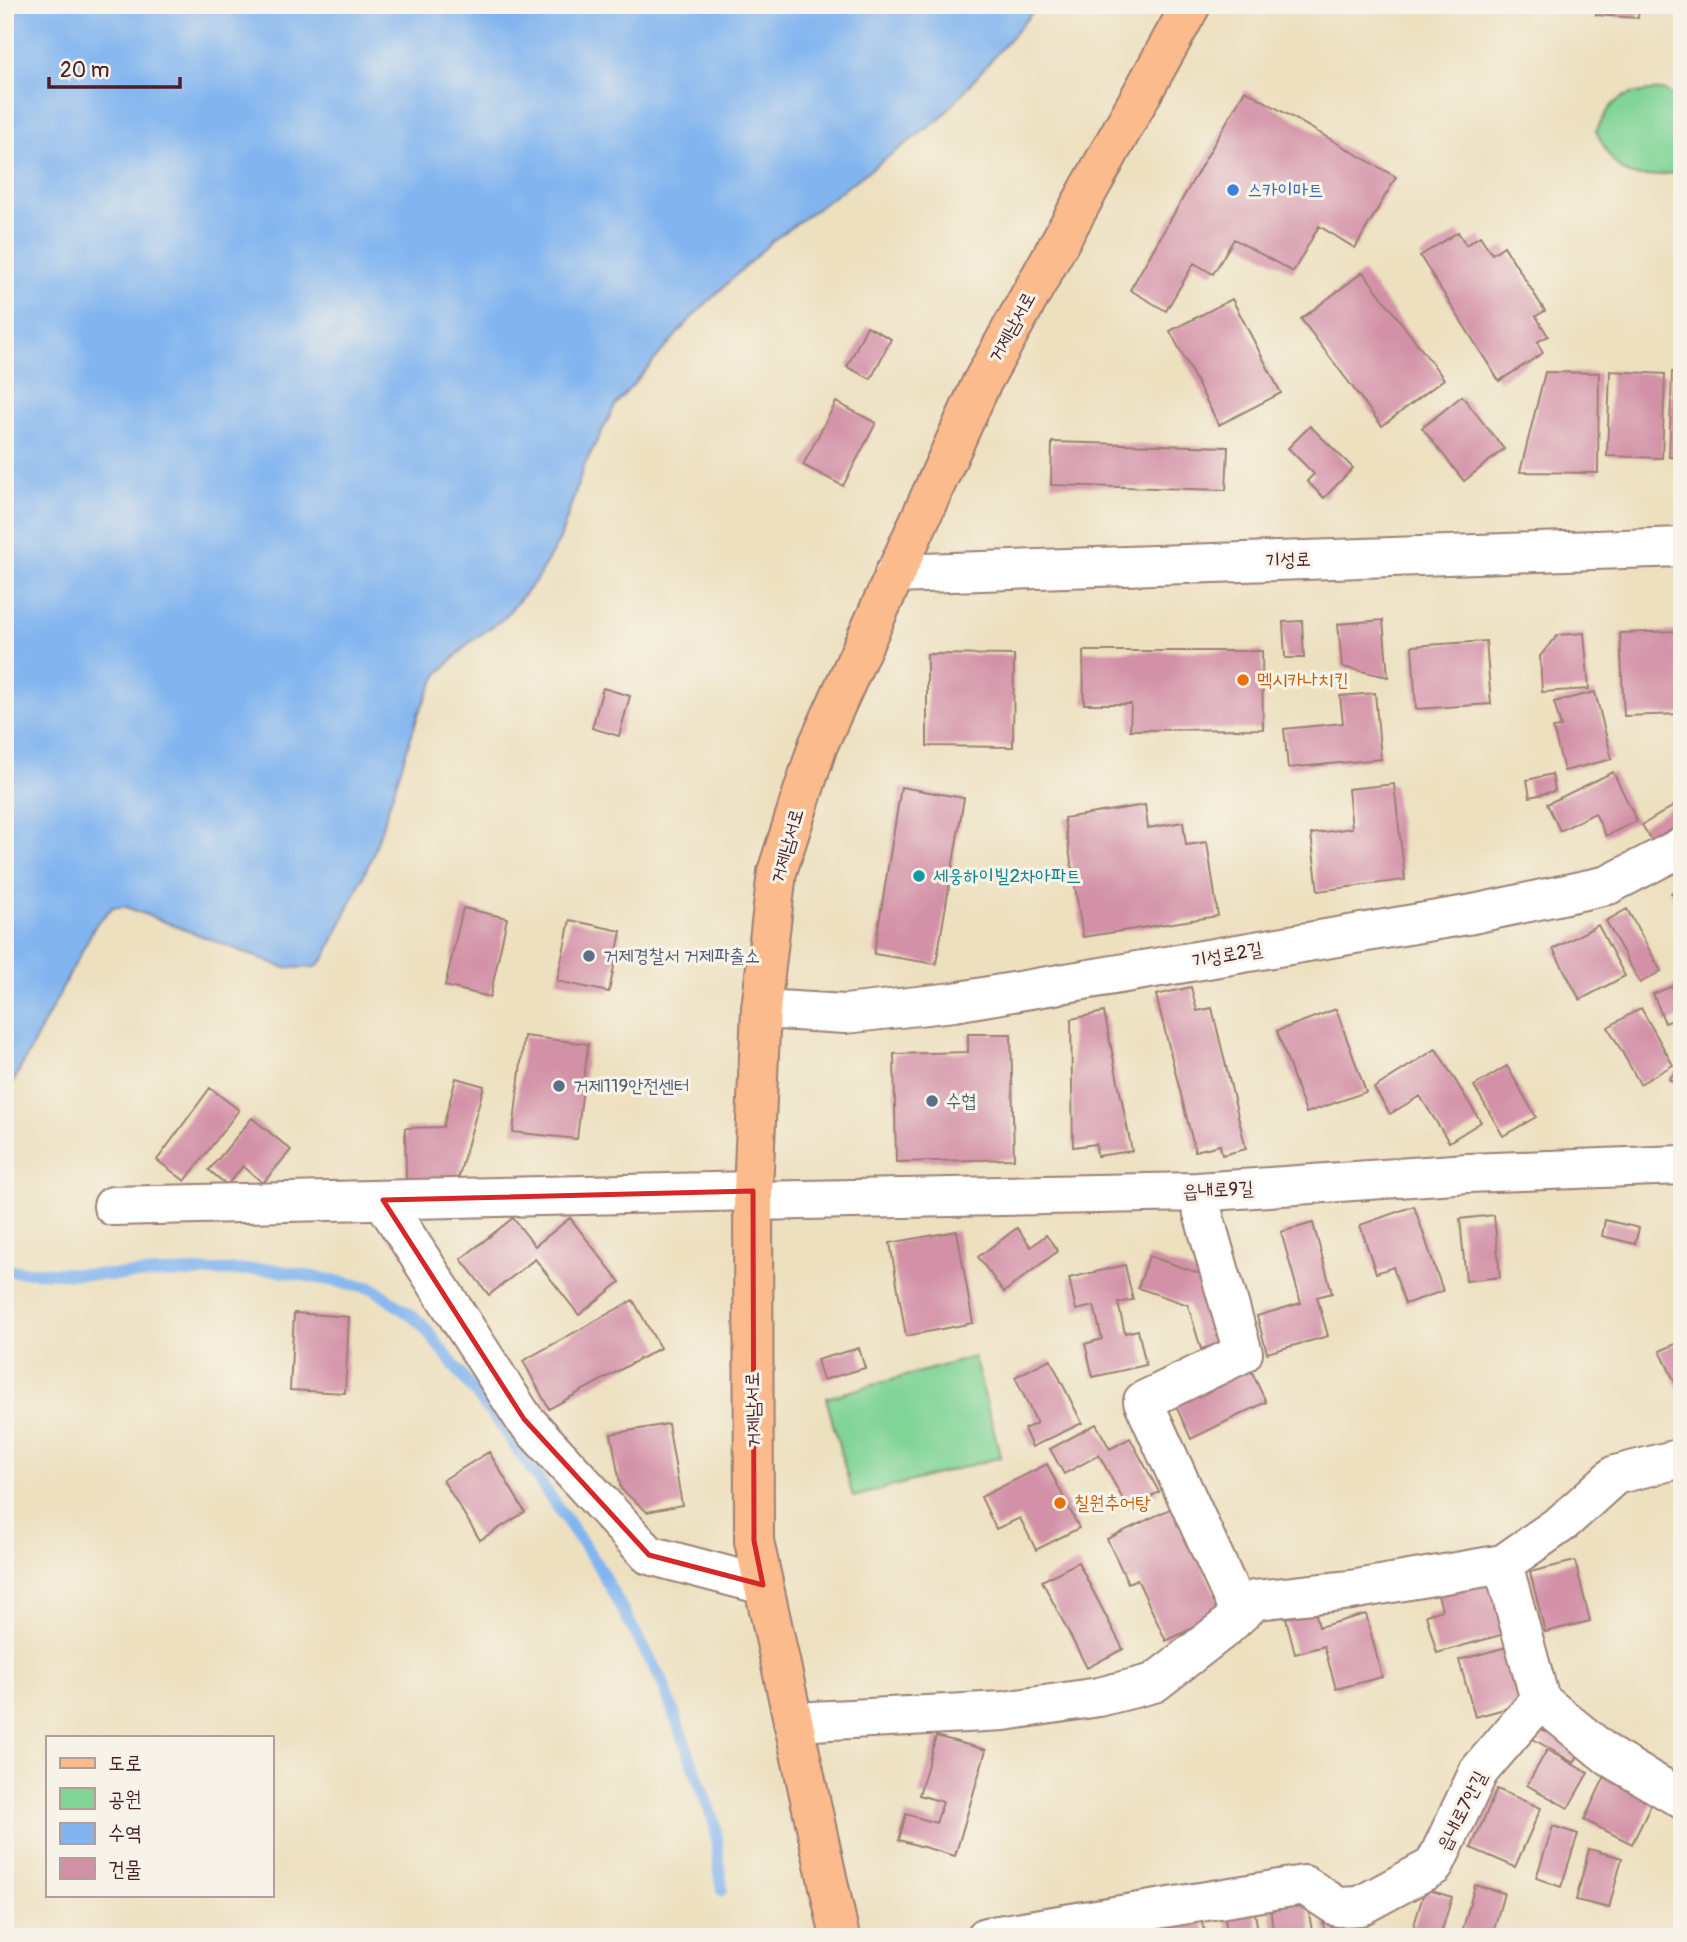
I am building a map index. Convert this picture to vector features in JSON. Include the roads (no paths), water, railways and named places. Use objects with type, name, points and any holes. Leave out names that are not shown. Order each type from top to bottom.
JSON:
[{"type":"main road","name":"거제남서로","points":[[839,1937],[754,1541],[753,1196],[761,1009],[777,872],[818,745],[981,384],[1191,5]]},
{"type":"street","name":"기성로","points":[[894,574],[1682,547]]},
{"type":"street","name":"기성로2길","points":[[761,1009],[845,1014],[954,1002],[1473,914],[1608,885],[1682,847]]},
{"type":"street","name":"읍내로9길","points":[[113,1206],[383,1200],[1197,1192],[1468,1173],[1682,1165]]},
{"type":"street","points":[[1197,1192],[1243,1353],[1143,1401],[1240,1614]]},
{"type":"street","points":[[383,1200],[524,1419],[649,1555],[763,1585]]},
{"type":"street","points":[[793,1722],[1004,1711],[1099,1697],[1154,1683],[1255,1600],[1364,1588],[1503,1564],[1562,1523],[1615,1475],[1682,1458]]},
{"type":"street","points":[[1503,1564],[1540,1700],[1610,1757],[1682,1799]]},
{"type":"street","name":"읍내로7안길","points":[[986,1937],[1304,1885],[1338,1907],[1360,1906],[1434,1866],[1479,1771],[1540,1700]]},
{"type":"water","points":[[5,5],[1039,5],[940,119],[771,242],[693,316],[616,404],[584,466],[560,539],[537,579],[504,618],[469,643],[438,674],[419,712],[373,855],[325,958],[316,967],[285,968],[126,907],[113,907],[96,924],[5,1098]]},
{"type":"waterway","points":[[5,1271],[110,1275],[270,1269],[373,1288],[420,1322],[502,1427],[597,1564],[662,1681],[715,1825],[722,1890]]},
{"type":"place","name":"스카이마트","points":[[1233,190]]},
{"type":"place","name":"멕시카나치킨","points":[[1243,680]]},
{"type":"place","name":"세웅하이빌2차아파트","points":[[919,876]]},
{"type":"place","name":"거제경찰서 거제파출소","points":[[589,956]]},
{"type":"place","name":"거제119안전센터","points":[[559,1086]]},
{"type":"place","name":"수협","points":[[932,1101]]},
{"type":"place","name":"칠원추어탕","points":[[1060,1503]]}]
